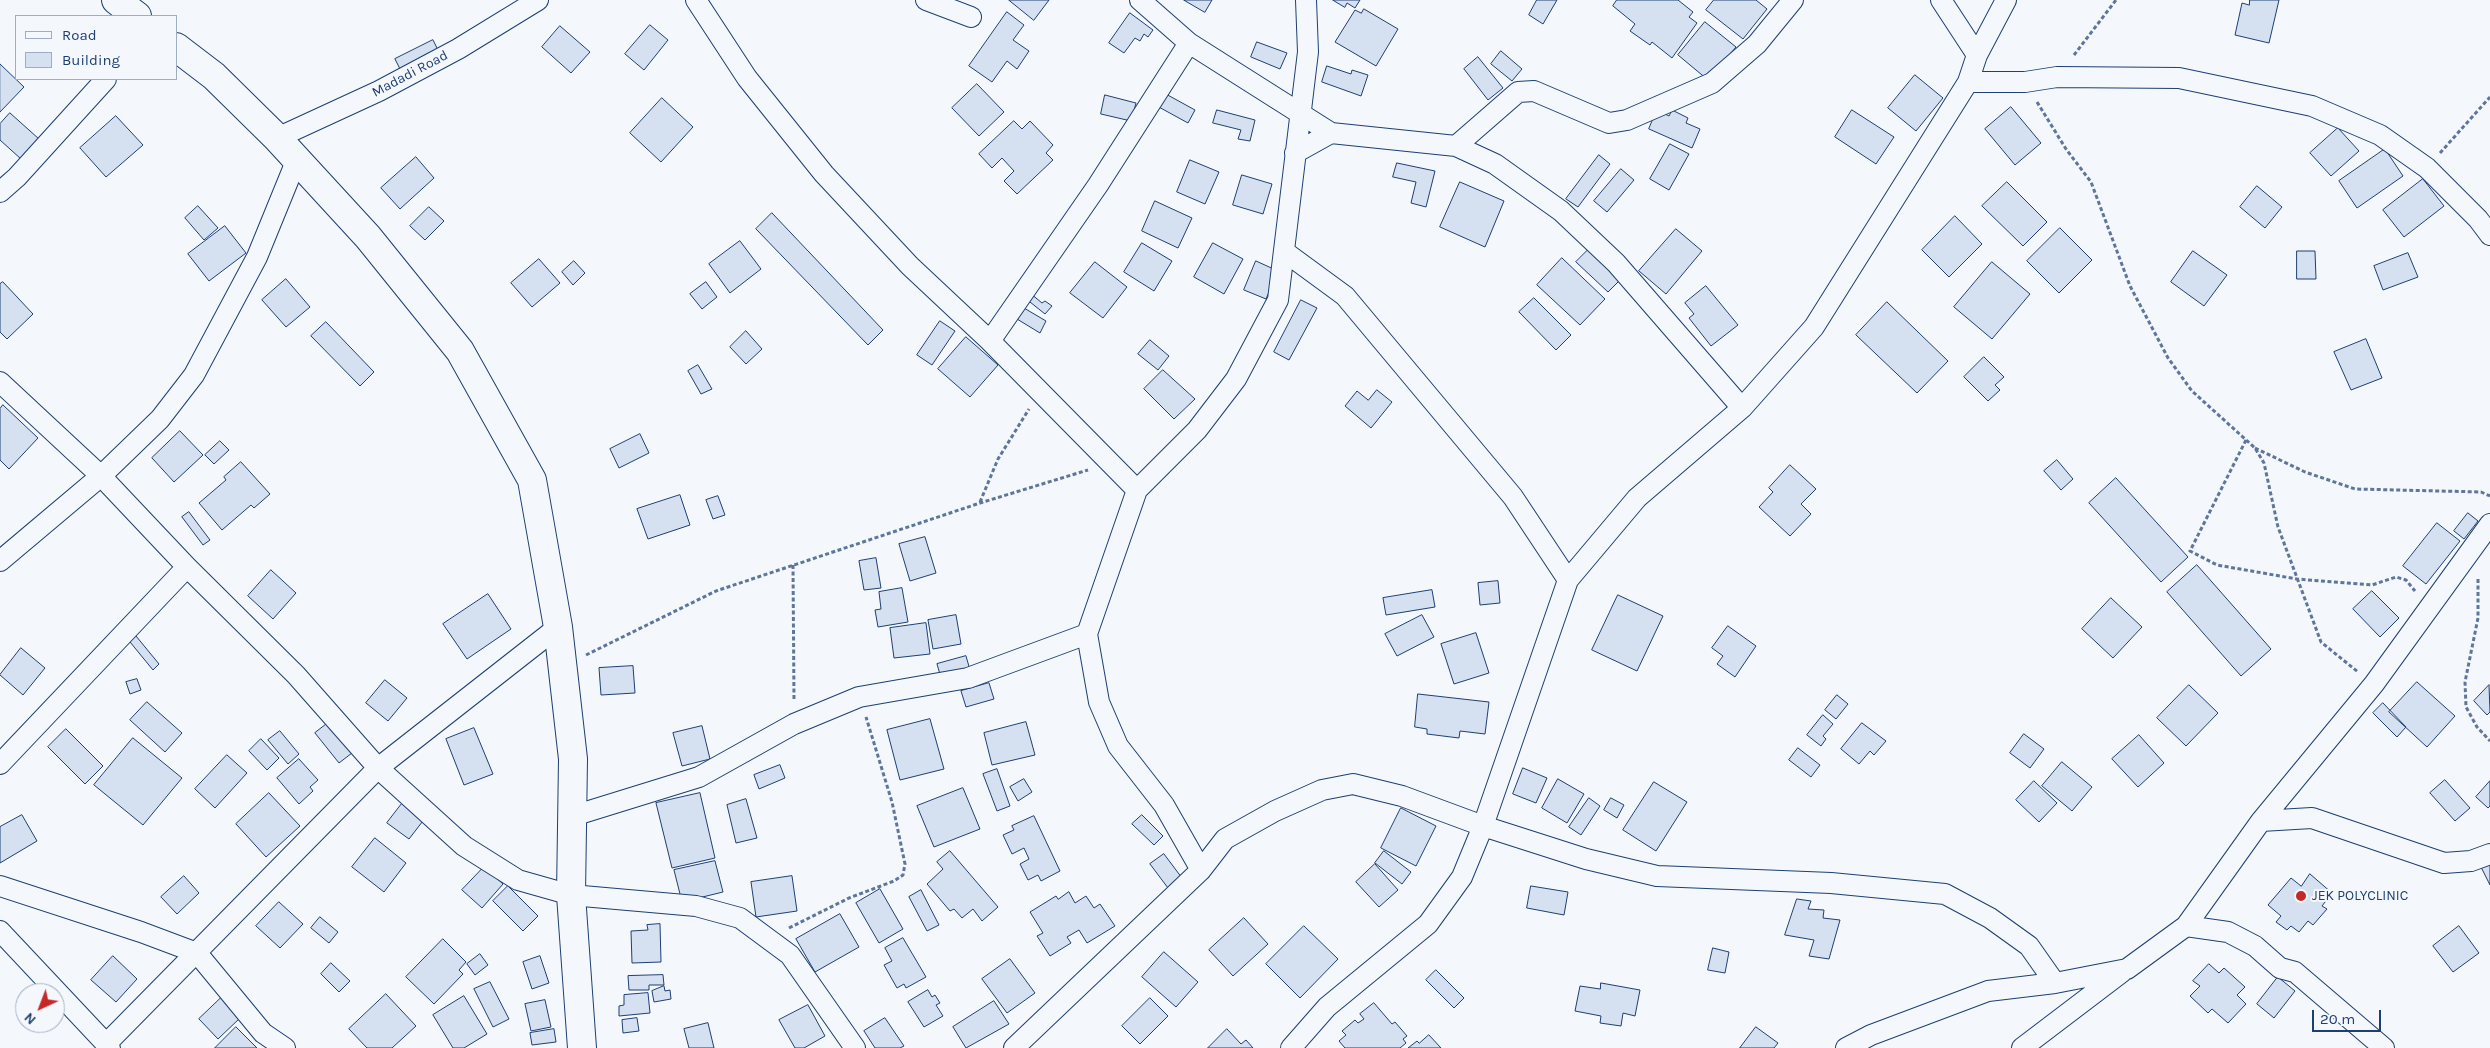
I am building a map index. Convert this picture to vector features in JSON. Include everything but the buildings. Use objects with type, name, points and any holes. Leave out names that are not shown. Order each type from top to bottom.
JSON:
[{"type":"main road","points":[[116,0],[136,15]]},
{"type":"main road","points":[[178,48],[214,76],[277,138],[368,237],[460,351],[532,480],[558,627],[573,759],[571,895],[582,1048]]},
{"type":"street","name":"Madadi Road","points":[[277,138],[379,91],[458,49],[538,0]]},
{"type":"street","points":[[696,0],[747,78],[824,174],[910,266],[990,341],[1137,490]]},
{"type":"street","points":[[926,0],[971,17]]},
{"type":"street","points":[[1140,0],[1190,43],[1300,115],[1331,133],[1456,146],[1495,164],[1568,217],[1616,263],[1742,408]]},
{"type":"street","points":[[1202,870],[1164,805],[1118,746],[1099,702],[1087,634],[1137,490],[1197,430],[1236,379],[1278,300],[1308,52],[1306,0]]},
{"type":"street","points":[[1456,146],[1518,92],[1534,91],[1609,123],[1627,120],[1678,98],[1712,83],[1720,77],[1757,44],[1793,0]]},
{"type":"street","points":[[1941,0],[1977,55]]},
{"type":"street","points":[[1291,1048],[1327,1007],[1428,924],[1462,877],[1483,826],[1568,580],[1637,498],[1742,408],[1814,327],[1968,82],[1977,55],[2006,0]]},
{"type":"street","points":[[990,341],[1098,185],[1190,43]]},
{"type":"street","points":[[1968,82],[2025,82],[2057,77],[2179,78],[2312,106],[2380,135],[2427,168],[2478,219],[2490,234]]},
{"type":"street","points":[[0,192],[105,80]]},
{"type":"street","points":[[1295,153],[1331,133]]},
{"type":"street","points":[[0,562],[101,476],[160,419],[194,375],[257,257],[297,159]]},
{"type":"street","points":[[1284,252],[1345,296],[1513,498],[1568,580]]},
{"type":"street","points":[[0,382],[101,476],[186,567],[296,675],[378,768],[464,846],[518,880],[571,895],[696,906],[740,918],[790,954],[855,1048]]},
{"type":"street","points":[[2022,1048],[2186,926],[2261,821],[2374,684],[2490,524]]},
{"type":"street","points":[[0,764],[186,567]]},
{"type":"street","points":[[0,932],[108,1046],[378,768],[558,627]]},
{"type":"street","points":[[572,816],[699,777],[794,724],[859,697],[968,678],[1087,634]]},
{"type":"street","points":[[1014,1048],[1202,870],[1225,839],[1275,810],[1322,790],[1353,784],[1402,796],[1483,826],[1586,859],[1657,876],[1831,883],[1945,894],[1990,918],[2029,946],[2055,983]]},
{"type":"street","points":[[2261,821],[2312,818],[2444,863],[2471,861],[2490,854]]},
{"type":"street","points":[[0,886],[142,932],[197,953],[263,1033],[284,1048]]},
{"type":"street","points":[[2186,926],[2228,932],[2255,946],[2280,968],[2295,972],[2384,1048]]},
{"type":"street","points":[[1846,1048],[1871,1035],[1988,991],[2055,983],[2127,969]]},
{"type":"path","points":[[2057,77],[2116,0]]},
{"type":"path","points":[[2025,82],[2066,149],[2091,182],[2130,286],[2168,358],[2192,391],[2246,440],[2255,448],[2305,472],[2355,489],[2481,492],[2490,496]]},
{"type":"path","points":[[2427,168],[2490,97]]},
{"type":"path","points":[[980,503],[998,459],[1040,392]]},
{"type":"path","points":[[2246,440],[2190,552],[2217,565],[2297,579],[2372,585],[2396,577],[2406,580],[2430,608]]},
{"type":"path","points":[[2255,448],[2264,463],[2278,527],[2321,642],[2374,684]]},
{"type":"path","points":[[563,666],[716,591],[980,503],[1110,463]]},
{"type":"path","points":[[2478,541],[2478,618],[2465,682],[2466,707],[2477,727],[2490,741]]},
{"type":"path","points":[[793,565],[794,724]]},
{"type":"path","points":[[769,939],[850,898],[894,881],[903,875],[905,864],[892,802],[859,697]]},
{"type":"place","name":"JEK POLYCLINIC","points":[[2301,896]]}]
